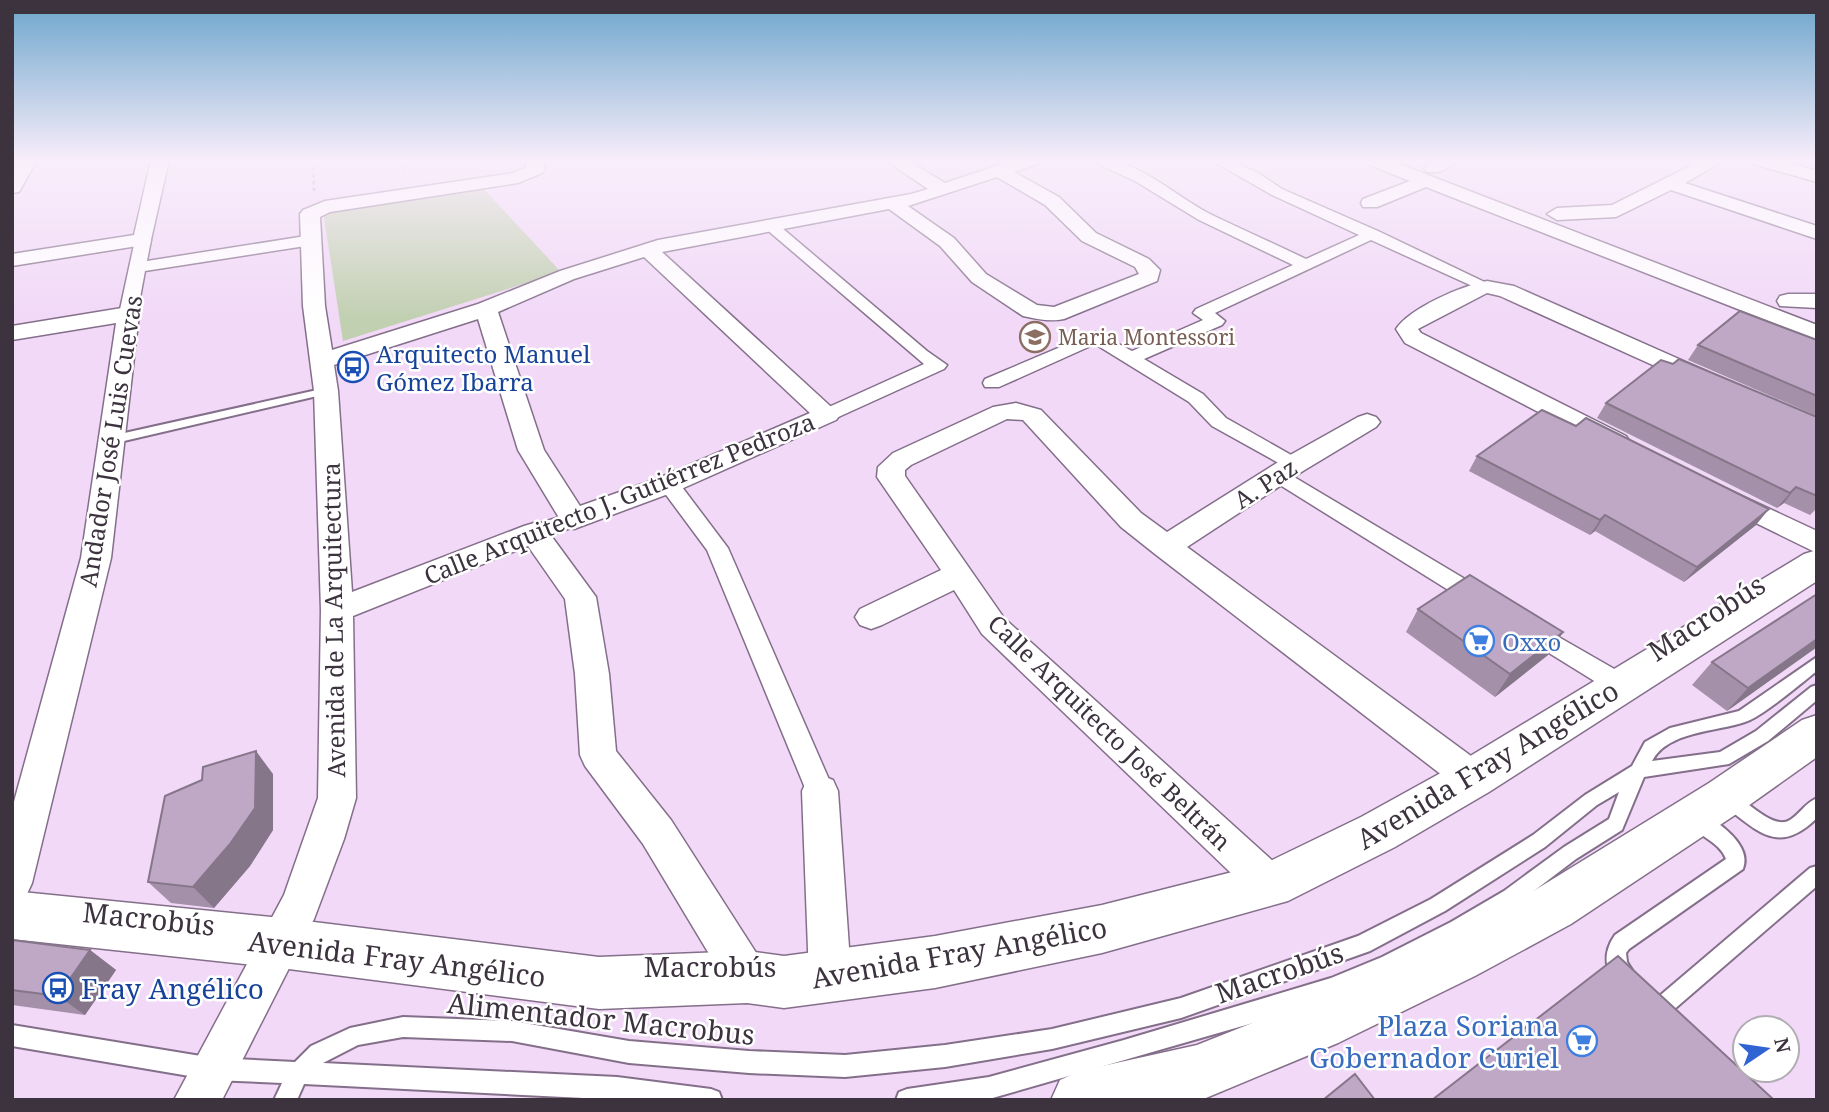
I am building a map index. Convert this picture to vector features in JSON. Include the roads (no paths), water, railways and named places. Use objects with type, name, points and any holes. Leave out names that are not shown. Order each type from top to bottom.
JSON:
[{"type":"street","name":"Andador José Luis Cuevas","points":[[12,883],[96,558],[128,314],[149,212]]},
{"type":"street","name":"Avenida de La Arquitectura","points":[[205,1084],[288,957],[337,798],[337,610],[323,376],[314,306],[310,214],[312,212]]},
{"type":"street","points":[[323,376],[567,275],[648,250],[843,212]]},
{"type":"street","points":[[905,212],[947,242],[979,278],[1031,311],[1056,314],[1150,276],[1150,270],[1142,263],[1089,237],[1063,212]]},
{"type":"street","points":[[1196,212],[1306,265]]},
{"type":"street","points":[[1322,212],[1487,287],[1506,291],[1717,385]]},
{"type":"street","points":[[1536,212],[1817,333]]},
{"type":"street","points":[[1551,212],[1628,237],[1817,312]]},
{"type":"street","points":[[1557,214],[1598,212]]},
{"type":"street","points":[[1616,212],[1616,221],[1628,237]]},
{"type":"street","points":[[1754,212],[1817,233]]},
{"type":"street","name":"Calle Arquitecto J. Gutiérrez Pedroza","points":[[337,610],[669,484],[938,365],[921,355],[770,225]]},
{"type":"street","points":[[1131,358],[1216,321],[1202,313],[1373,234]]},
{"type":"street","points":[[12,260],[143,240]]},
{"type":"street","points":[[138,267],[312,240]]},
{"type":"street","points":[[648,250],[827,415]]},
{"type":"street","points":[[1487,287],[1423,317],[1407,329],[1413,338],[1633,450]]},
{"type":"street","points":[[1788,301],[1817,301]]},
{"type":"street","points":[[486,309],[531,450],[574,519]]},
{"type":"street","points":[[12,333],[128,314]]},
{"type":"street","points":[[992,383],[1096,337],[1196,398],[1219,422],[1286,470],[1509,616],[1621,685]]},
{"type":"street","name":"Calle Arquitecto José Beltrán","points":[[1165,547],[1132,520],[1032,415],[1002,412],[902,459],[892,467],[891,477],[960,574],[993,626],[1271,885]]},
{"type":"street","name":"A. Paz","points":[[1165,547],[1367,422]]},
{"type":"street","points":[[669,484],[717,548],[762,660],[820,790],[830,976]]},
{"type":"street","points":[[1707,488],[1817,543]]},
{"type":"street","points":[[534,533],[580,597],[592,674],[598,755],[657,832],[737,990]]},
{"type":"street","points":[[1165,547],[1473,778]]},
{"type":"street","name":"Avenida Fray Angélico","points":[[12,915],[288,957],[598,983],[737,990],[935,962],[1102,929],[1271,885],[1378,832],[1473,778],[1817,563]]},
{"type":"street","points":[[871,617],[960,574]]},
{"type":"street","points":[[1080,1100],[1197,1073],[1319,1024],[1457,958],[1553,907],[1709,807],[1817,733]]},
{"type":"lane","points":[[111,440],[323,376]]},
{"type":"lane","name":"Macrobús","points":[[1570,740],[1817,580]]},
{"type":"lane","name":"Macrobús","points":[[907,1100],[989,1088],[1124,1051],[1331,988],[1390,964],[1458,929],[1511,897],[1570,853],[1615,824],[1631,784],[1651,747],[1670,735],[1744,716],[1817,663]]},
{"type":"lane","name":"Alimentador Macrobus","points":[[285,1100],[297,1074],[318,1053],[357,1034],[402,1027],[512,1031],[629,1052],[749,1062],[845,1066],[945,1056],[1052,1039],[1181,1008],[1363,944],[1438,905],[1539,841],[1591,800],[1640,770],[1723,759],[1762,736],[1817,691]]},
{"type":"lane","points":[[1709,807],[1780,830],[1790,829],[1817,806]]},
{"type":"lane","points":[[1677,1028],[1657,1011],[1618,967],[1616,951],[1622,942],[1736,863],[1736,852],[1709,807]]},
{"type":"lane","name":"Macrobús","points":[[377,974],[569,994],[737,990],[813,996],[1045,956],[1163,930],[1300,889],[1387,848]]},
{"type":"lane","points":[[1657,1011],[1816,876]]},
{"type":"lane","name":"Macrobús","points":[[12,933],[288,957]]},
{"type":"lane","points":[[12,1034],[205,1084],[297,1074],[617,1088],[710,1100]]},
{"type":"place","name":"Maria Montessori","points":[[1035,337]]},
{"type":"place","name":"Arquitecto Manuel Gómez Ibarra","points":[[353,367]]},
{"type":"place","name":"Oxxo","points":[[1479,641]]},
{"type":"place","name":"Fray Angélico","points":[[58,988]]},
{"type":"place","name":"Plaza Soriana Gobernador Curiel","points":[[1582,1041]]}]
